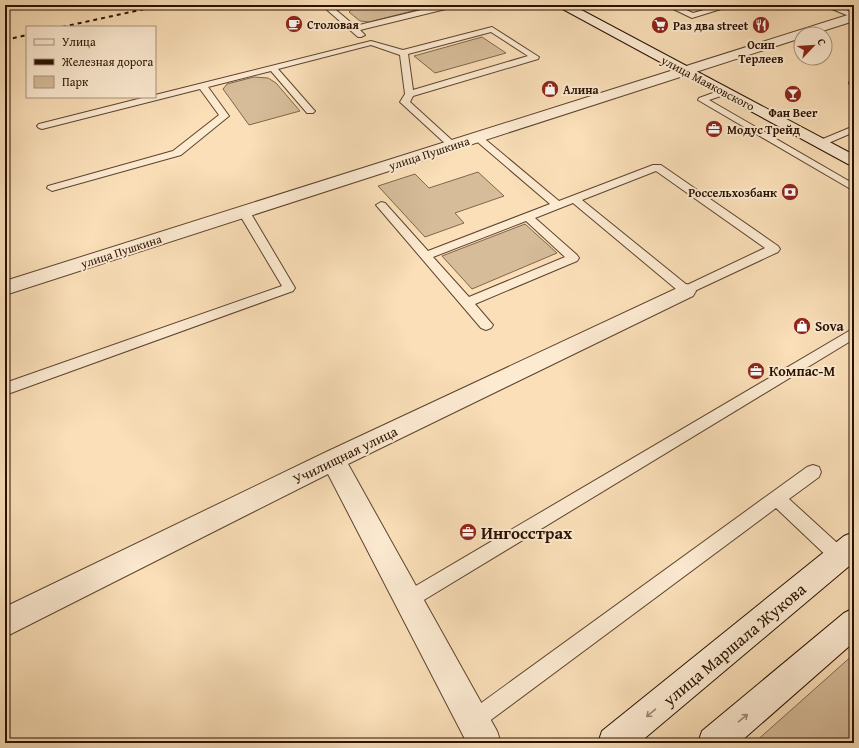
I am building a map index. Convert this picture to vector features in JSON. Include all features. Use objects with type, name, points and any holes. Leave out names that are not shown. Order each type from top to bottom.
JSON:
[{"type":"street","name":"улица Маяковского","points":[[563,5],[854,161]]},
{"type":"street","name":"улица Пушкина","points":[[5,288],[854,16]]},
{"type":"street","name":"Училищная улица","points":[[5,622],[332,460],[686,291]]},
{"type":"street","points":[[332,460],[479,732]]},
{"type":"street","name":"улица Маршала Жукова","points":[[614,743],[847,551]]},
{"type":"street","points":[[714,743],[854,623]]},
{"type":"lane","points":[[348,5],[330,9],[371,43],[404,53],[492,29],[535,57],[409,94]]},
{"type":"lane","points":[[354,29],[452,5]]},
{"type":"lane","points":[[669,5],[692,16],[730,5]]},
{"type":"lane","points":[[826,5],[854,16]]},
{"type":"lane","points":[[156,98],[274,69],[371,43]]},
{"type":"lane","points":[[404,53],[409,94],[405,102],[452,145]]},
{"type":"lane","points":[[274,69],[310,111]]},
{"type":"lane","points":[[52,188],[177,153],[224,116],[203,86]]},
{"type":"lane","points":[[724,92],[702,100],[854,188]]},
{"type":"lane","points":[[42,126],[155,98]]},
{"type":"lane","points":[[820,143],[854,129]]},
{"type":"lane","points":[[477,138],[557,205]]},
{"type":"lane","points":[[425,256],[656,167],[774,249],[686,291],[574,199]]},
{"type":"lane","points":[[381,205],[486,325]]},
{"type":"lane","points":[[5,390],[289,288],[244,212]]},
{"type":"lane","points":[[467,303],[573,258],[528,217]]},
{"type":"lane","points":[[408,600],[854,333]]},
{"type":"lane","points":[[479,732],[777,498],[813,472]]},
{"type":"lane","points":[[777,498],[847,551]]},
{"type":"green space","points":[[369,5],[432,6],[369,22],[360,21],[349,12],[352,9]]},
{"type":"green space","points":[[482,37],[506,53],[435,73],[414,56]]},
{"type":"green space","points":[[254,77],[268,78],[276,83],[300,111],[249,125],[223,89],[227,84]]},
{"type":"green space","points":[[478,172],[504,196],[455,213],[464,223],[425,237],[378,186],[415,174],[429,188]]},
{"type":"green space","points":[[525,224],[557,253],[472,289],[442,256]]},
{"type":"green space","points":[[854,654],[854,743],[754,743]]},
{"type":"railway","points":[[67,26],[163,5]]},
{"type":"railway","points":[[5,40],[26,35]]},
{"type":"place","name":"Столовая","points":[[294,24]]},
{"type":"place","name":"Раз два street","points":[[660,25]]},
{"type":"place","name":"Осип Терлеев","points":[[761,25]]},
{"type":"place","name":"Алина","points":[[550,89]]},
{"type":"place","name":"Фан Beer","points":[[793,94]]},
{"type":"place","name":"Модус Трейд","points":[[714,129]]},
{"type":"place","name":"Россельхозбанк","points":[[790,192]]},
{"type":"place","name":"Sova","points":[[802,326]]},
{"type":"place","name":"Компас-М","points":[[756,371]]},
{"type":"place","name":"Ингосстрах","points":[[468,532]]}]
